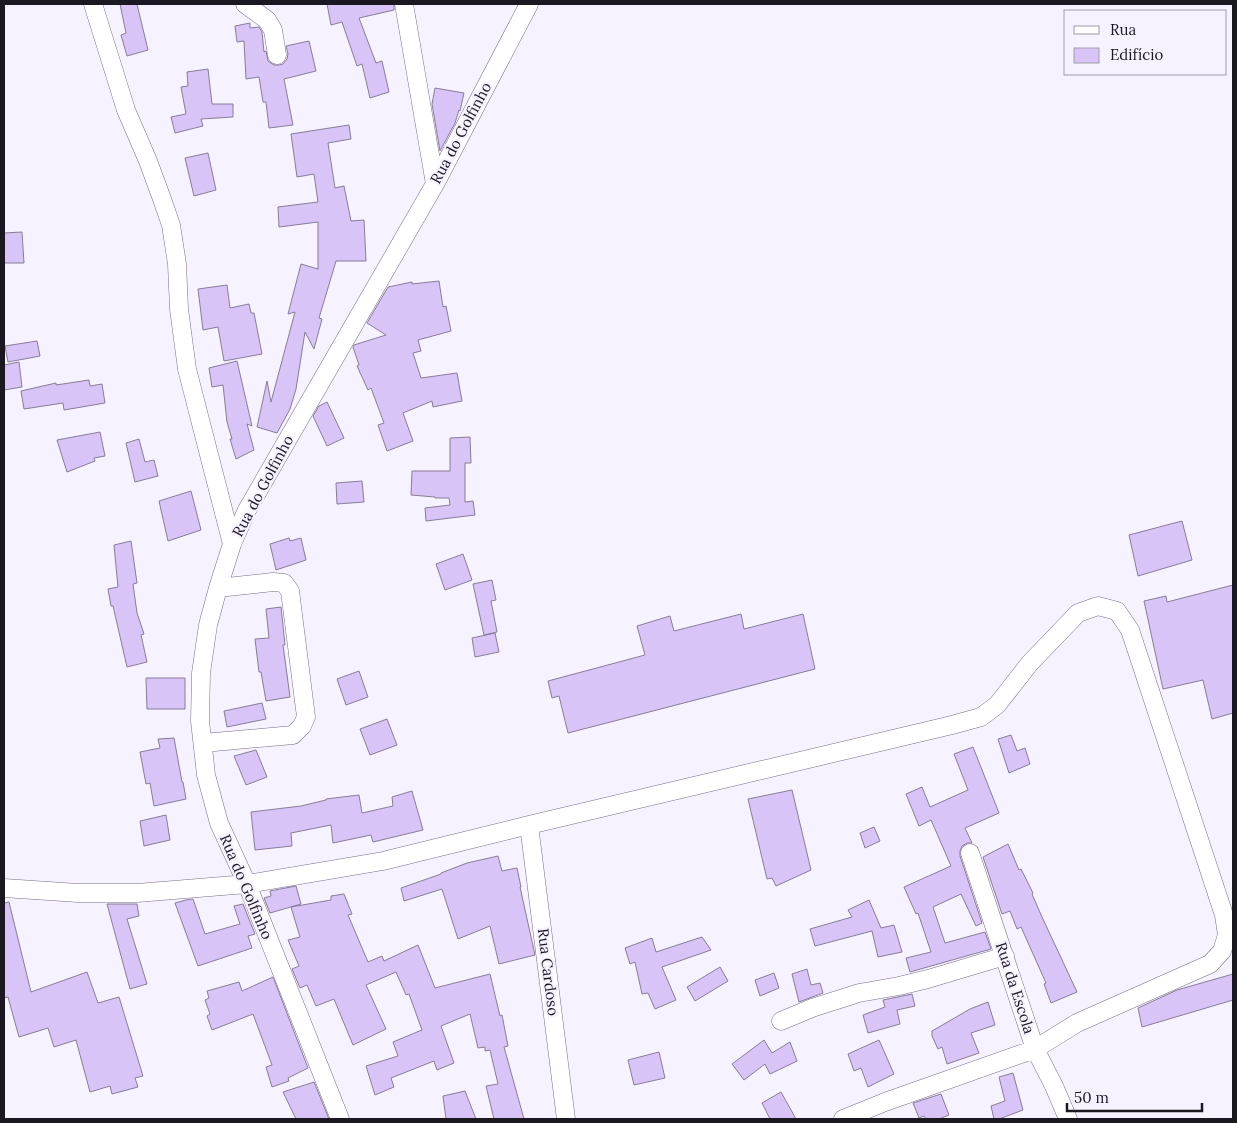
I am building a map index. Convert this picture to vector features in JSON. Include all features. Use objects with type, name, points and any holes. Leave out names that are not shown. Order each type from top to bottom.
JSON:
[{"type":"street","points":[[93,4],[126,110],[148,160],[170,225],[177,264],[179,309],[187,369],[232,544]]},
{"type":"street","points":[[246,4],[267,20],[273,30],[276,55]]},
{"type":"street","points":[[404,4],[435,184]]},
{"type":"street","name":"Rua do Golfinho","points":[[340,1119],[247,884],[219,823],[206,775],[200,721],[201,673],[208,625],[232,544],[247,510],[435,184],[529,4]]},
{"type":"street","points":[[202,743],[293,735],[302,726],[306,717],[290,591],[284,583],[273,582],[218,588]]},
{"type":"street","points":[[4,888],[78,893],[137,893],[247,884],[383,862],[529,825],[923,732],[981,717],[997,704],[1030,663],[1078,613],[1098,606],[1117,611],[1130,630],[1224,915],[1227,935],[1222,951],[1210,964],[1077,1024],[1035,1049],[885,1102],[843,1119]]},
{"type":"street","name":"Rua Cardoso","points":[[529,825],[566,1119]]},
{"type":"street","name":"Rua da Escola","points":[[970,853],[1035,1049],[1068,1119]]},
{"type":"street","points":[[781,1022],[812,1008],[859,993],[928,979],[1005,956]]},
{"type":"building","points":[[120,4],[137,4],[148,50],[127,56],[121,35],[126,33]]},
{"type":"building","points":[[327,4],[394,4],[394,10],[359,18],[376,63],[382,61],[389,92],[370,98],[362,64],[357,66],[342,22],[331,25]]},
{"type":"building","points":[[250,23],[250,28],[259,27],[262,32],[264,52],[266,51],[268,61],[274,65],[283,64],[287,59],[286,46],[309,41],[316,71],[284,79],[293,125],[269,128],[266,102],[263,102],[259,77],[246,79],[244,41],[237,42],[235,26]]},
{"type":"building","points":[[208,69],[212,104],[233,104],[233,117],[201,119],[203,126],[175,133],[171,117],[186,114],[181,87],[188,86],[187,72]]},
{"type":"building","points":[[435,88],[464,93],[460,111],[440,151],[432,104]]},
{"type":"building","points":[[349,125],[351,139],[328,143],[335,188],[344,186],[351,221],[364,220],[366,261],[336,261],[319,318],[322,319],[314,349],[305,332],[296,389],[290,409],[277,433],[257,427],[267,381],[271,402],[295,312],[288,314],[301,264],[318,269],[318,222],[279,227],[278,207],[318,202],[314,174],[297,177],[291,134]]},
{"type":"building","points":[[208,153],[216,190],[194,196],[185,158]]},
{"type":"building","points":[[22,232],[24,263],[4,263],[4,233]]},
{"type":"building","points":[[439,281],[443,307],[446,306],[451,331],[418,340],[421,351],[413,353],[421,378],[457,373],[462,401],[433,407],[432,401],[403,413],[413,441],[387,451],[378,425],[384,423],[371,388],[368,390],[357,366],[359,365],[353,347],[354,345],[386,335],[367,323],[388,287],[412,282],[412,284]]},
{"type":"building","points":[[227,285],[230,308],[249,304],[251,313],[254,313],[262,354],[224,361],[218,327],[203,330],[198,289]]},
{"type":"building","points":[[37,341],[40,356],[8,362],[5,346]]},
{"type":"building","points":[[237,361],[252,426],[247,424],[254,450],[236,459],[227,422],[223,385],[212,387],[209,368]]},
{"type":"building","points":[[19,362],[22,387],[4,390],[4,365]]},
{"type":"building","points":[[89,380],[90,386],[102,384],[105,403],[64,410],[63,403],[24,409],[21,391],[56,383],[56,385]]},
{"type":"building","points":[[327,402],[344,438],[327,446],[313,416],[319,406]]},
{"type":"building","points":[[100,432],[105,456],[94,458],[95,461],[67,472],[57,440]]},
{"type":"building","points":[[470,437],[471,463],[465,463],[465,502],[473,501],[475,515],[426,521],[425,508],[450,505],[449,498],[411,495],[412,471],[450,471],[450,438]]},
{"type":"building","points":[[139,439],[145,462],[154,460],[158,476],[135,482],[126,443]]},
{"type":"building","points":[[362,481],[364,502],[337,504],[336,483]]},
{"type":"building","points":[[191,491],[201,530],[168,541],[159,501]]},
{"type":"building","points":[[1182,521],[1192,560],[1138,576],[1129,535]]},
{"type":"building","points":[[289,538],[290,541],[301,538],[306,560],[276,570],[270,544]]},
{"type":"building","points":[[131,541],[137,583],[133,584],[137,613],[144,634],[141,635],[147,662],[127,667],[108,589],[118,587],[114,545]]},
{"type":"building","points":[[463,554],[472,580],[445,590],[436,564]]},
{"type":"building","points":[[492,580],[496,600],[491,601],[497,632],[484,635],[473,584]]},
{"type":"building","points":[[1233,585],[1233,713],[1212,719],[1203,680],[1163,689],[1144,601],[1166,596],[1167,602]]},
{"type":"building","points":[[281,607],[285,645],[283,645],[290,697],[266,701],[261,672],[259,672],[255,639],[269,638],[266,609]]},
{"type":"building","points":[[741,614],[744,629],[803,614],[815,669],[568,733],[559,696],[552,698],[548,681],[645,655],[637,626],[670,616],[674,631]]},
{"type":"building","points":[[495,633],[499,652],[475,657],[472,638]]},
{"type":"building","points":[[359,671],[368,697],[346,705],[337,679]]},
{"type":"building","points":[[146,678],[185,678],[185,709],[147,709]]},
{"type":"building","points":[[262,703],[266,719],[227,727],[224,711]]},
{"type":"building","points":[[387,719],[397,745],[370,755],[360,729]]},
{"type":"building","points":[[1011,735],[1017,751],[1025,748],[1030,764],[1009,773],[998,739]]},
{"type":"building","points":[[174,738],[186,799],[154,806],[150,783],[146,784],[140,752],[160,748],[158,739]]},
{"type":"building","points":[[973,747],[999,813],[965,828],[972,843],[962,846],[960,851],[982,923],[976,926],[961,894],[933,907],[945,943],[985,932],[991,949],[910,972],[906,958],[931,952],[918,913],[916,914],[904,887],[951,866],[931,820],[919,826],[906,794],[922,787],[930,807],[968,790],[954,754]]},
{"type":"building","points":[[256,750],[267,777],[246,785],[234,756]]},
{"type":"building","points":[[792,790],[811,870],[776,886],[772,878],[767,879],[748,799]]},
{"type":"building","points":[[412,791],[423,830],[373,842],[371,835],[333,843],[331,825],[291,833],[292,846],[255,850],[251,812],[301,806],[326,799],[359,795],[362,813],[393,806],[392,797]]},
{"type":"building","points":[[166,815],[170,840],[144,846],[140,821]]},
{"type":"building","points":[[874,827],[880,841],[865,848],[860,833]]},
{"type":"building","points":[[1008,844],[1019,870],[1021,869],[1033,893],[1042,917],[1077,992],[1051,1003],[1044,984],[1046,983],[1021,927],[1017,929],[1010,911],[1002,914],[983,857]]},
{"type":"building","points":[[498,856],[502,871],[517,868],[535,955],[499,964],[490,926],[458,939],[442,889],[404,901],[401,888],[467,863]]},
{"type":"building","points":[[296,886],[301,904],[270,913],[264,898],[271,896],[270,891]]},
{"type":"building","points":[[344,894],[352,914],[348,915],[368,962],[382,956],[384,961],[418,945],[435,988],[490,974],[500,1016],[502,1015],[508,1046],[504,1047],[524,1119],[494,1119],[486,1086],[498,1084],[490,1050],[485,1051],[485,1047],[478,1048],[470,1014],[441,1026],[454,1063],[437,1070],[434,1061],[391,1078],[394,1087],[375,1095],[366,1066],[398,1056],[393,1042],[422,1030],[409,994],[406,995],[396,972],[366,985],[386,1029],[353,1045],[334,999],[316,1006],[307,985],[300,988],[292,969],[299,966],[288,940],[300,937],[291,907],[331,900],[331,896]]},
{"type":"building","points":[[193,899],[205,934],[240,924],[234,906],[243,904],[255,934],[248,936],[252,948],[198,966],[175,903]]},
{"type":"building","points":[[869,900],[881,928],[894,925],[902,952],[878,957],[872,931],[815,946],[810,929],[852,917],[848,910]]},
{"type":"building","points":[[9,902],[31,992],[87,972],[98,1003],[119,997],[143,1076],[135,1078],[138,1087],[112,1094],[110,1086],[90,1092],[76,1040],[54,1047],[48,1028],[19,1037],[8,997],[4,998],[4,903]]},
{"type":"building","points":[[107,904],[137,904],[139,916],[127,919],[147,984],[130,989]]},
{"type":"building","points":[[702,937],[711,950],[662,967],[676,1000],[655,1009],[648,993],[642,994],[635,962],[630,964],[625,948],[652,938],[656,952]]},
{"type":"building","points":[[720,967],[728,981],[695,1001],[687,987]]},
{"type":"building","points":[[807,969],[811,985],[820,983],[823,993],[799,1002],[792,974]]},
{"type":"building","points":[[774,973],[779,988],[760,996],[755,980]]},
{"type":"building","points":[[1233,974],[1233,1000],[1142,1027],[1138,1008],[1177,990]]},
{"type":"building","points":[[273,977],[308,1068],[288,1078],[289,1081],[272,1087],[266,1067],[272,1065],[253,1014],[212,1030],[207,1016],[210,1014],[205,1000],[209,998],[207,991],[239,982],[242,991]]},
{"type":"building","points":[[912,994],[915,1006],[897,1010],[900,1024],[868,1033],[863,1015],[885,1007],[883,1000]]},
{"type":"building","points":[[988,1002],[995,1025],[971,1033],[979,1053],[947,1064],[942,1047],[938,1049],[932,1036],[932,1031],[970,1009]]},
{"type":"building","points":[[764,1040],[772,1053],[790,1042],[797,1061],[770,1074],[765,1064],[744,1080],[732,1064]]},
{"type":"building","points":[[879,1040],[894,1074],[868,1087],[861,1068],[854,1071],[848,1054]]},
{"type":"building","points":[[659,1052],[665,1078],[634,1085],[628,1060]]},
{"type":"building","points":[[1013,1073],[1023,1110],[994,1119],[991,1106],[1005,1101],[999,1077]]},
{"type":"building","points":[[314,1082],[329,1119],[296,1119],[283,1092]]},
{"type":"building","points":[[465,1091],[476,1119],[446,1119],[443,1096]]},
{"type":"building","points":[[781,1092],[796,1119],[770,1119],[762,1103]]},
{"type":"building","points":[[941,1094],[949,1115],[939,1119],[926,1119],[924,1116],[919,1118],[913,1103]]}]
